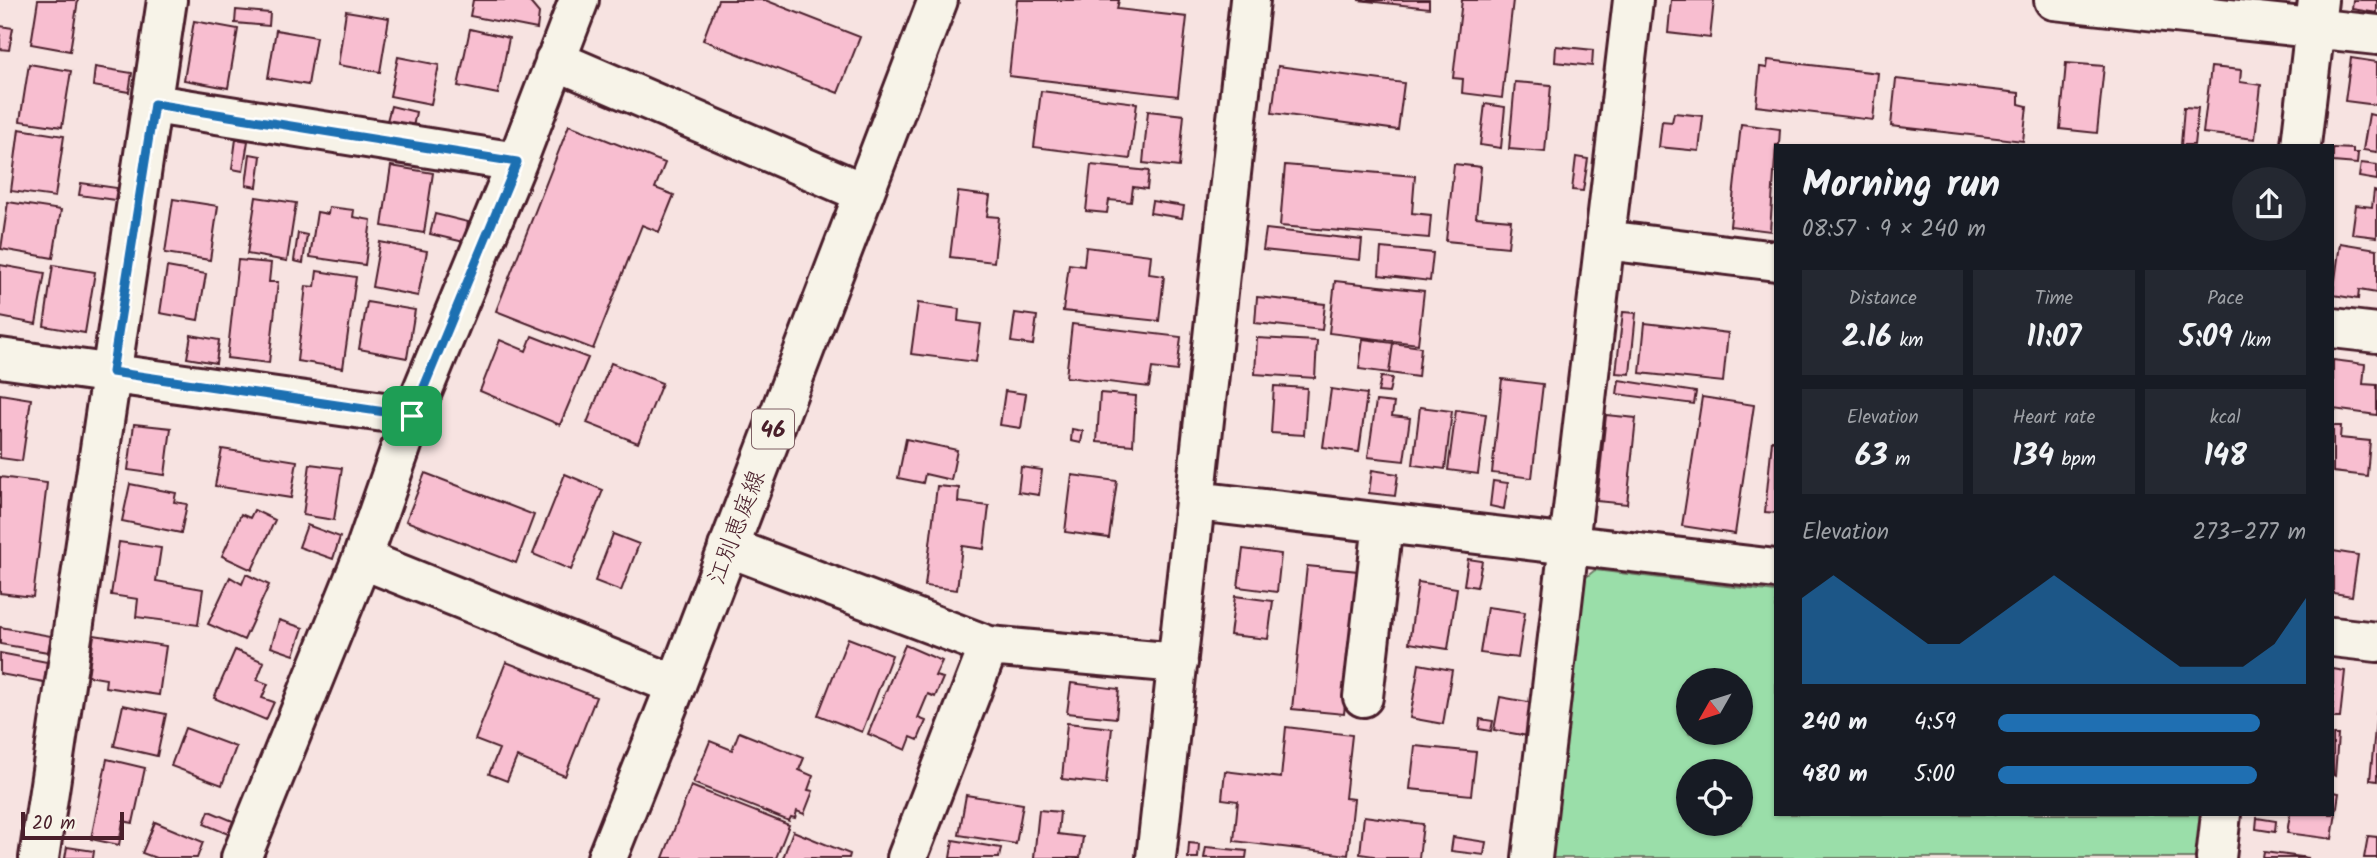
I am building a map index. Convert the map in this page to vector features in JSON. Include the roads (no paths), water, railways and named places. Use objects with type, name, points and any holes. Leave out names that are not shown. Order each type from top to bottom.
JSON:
[{"type":"street","points":[[39,858],[154,104],[167,0]]},
{"type":"street","points":[[241,858],[362,559],[412,416],[517,162],[579,0]]},
{"type":"street","name":"江別恵庭線","points":[[607,858],[676,685],[938,0]]},
{"type":"street","points":[[1156,858],[1250,0]]},
{"type":"street","points":[[1532,858],[1633,0]]},
{"type":"street","points":[[2054,0],[2316,14],[2377,35]]},
{"type":"street","points":[[2301,144],[2316,14]]},
{"type":"street","points":[[555,60],[864,193]]},
{"type":"street","points":[[154,104],[517,162]]},
{"type":"street","points":[[1605,240],[1774,261]]},
{"type":"street","points":[[2334,327],[2377,333]]},
{"type":"street","points":[[0,358],[412,416]]},
{"type":"street","points":[[1196,501],[1774,569]]},
{"type":"street","points":[[1363,697],[1383,523]]},
{"type":"street","points":[[728,547],[989,646],[1178,663]]},
{"type":"street","points":[[362,559],[676,685]]},
{"type":"street","points":[[2334,637],[2377,642]]},
{"type":"street","points":[[907,858],[989,646]]},
{"type":"street","points":[[2216,858],[2221,816]]}]
